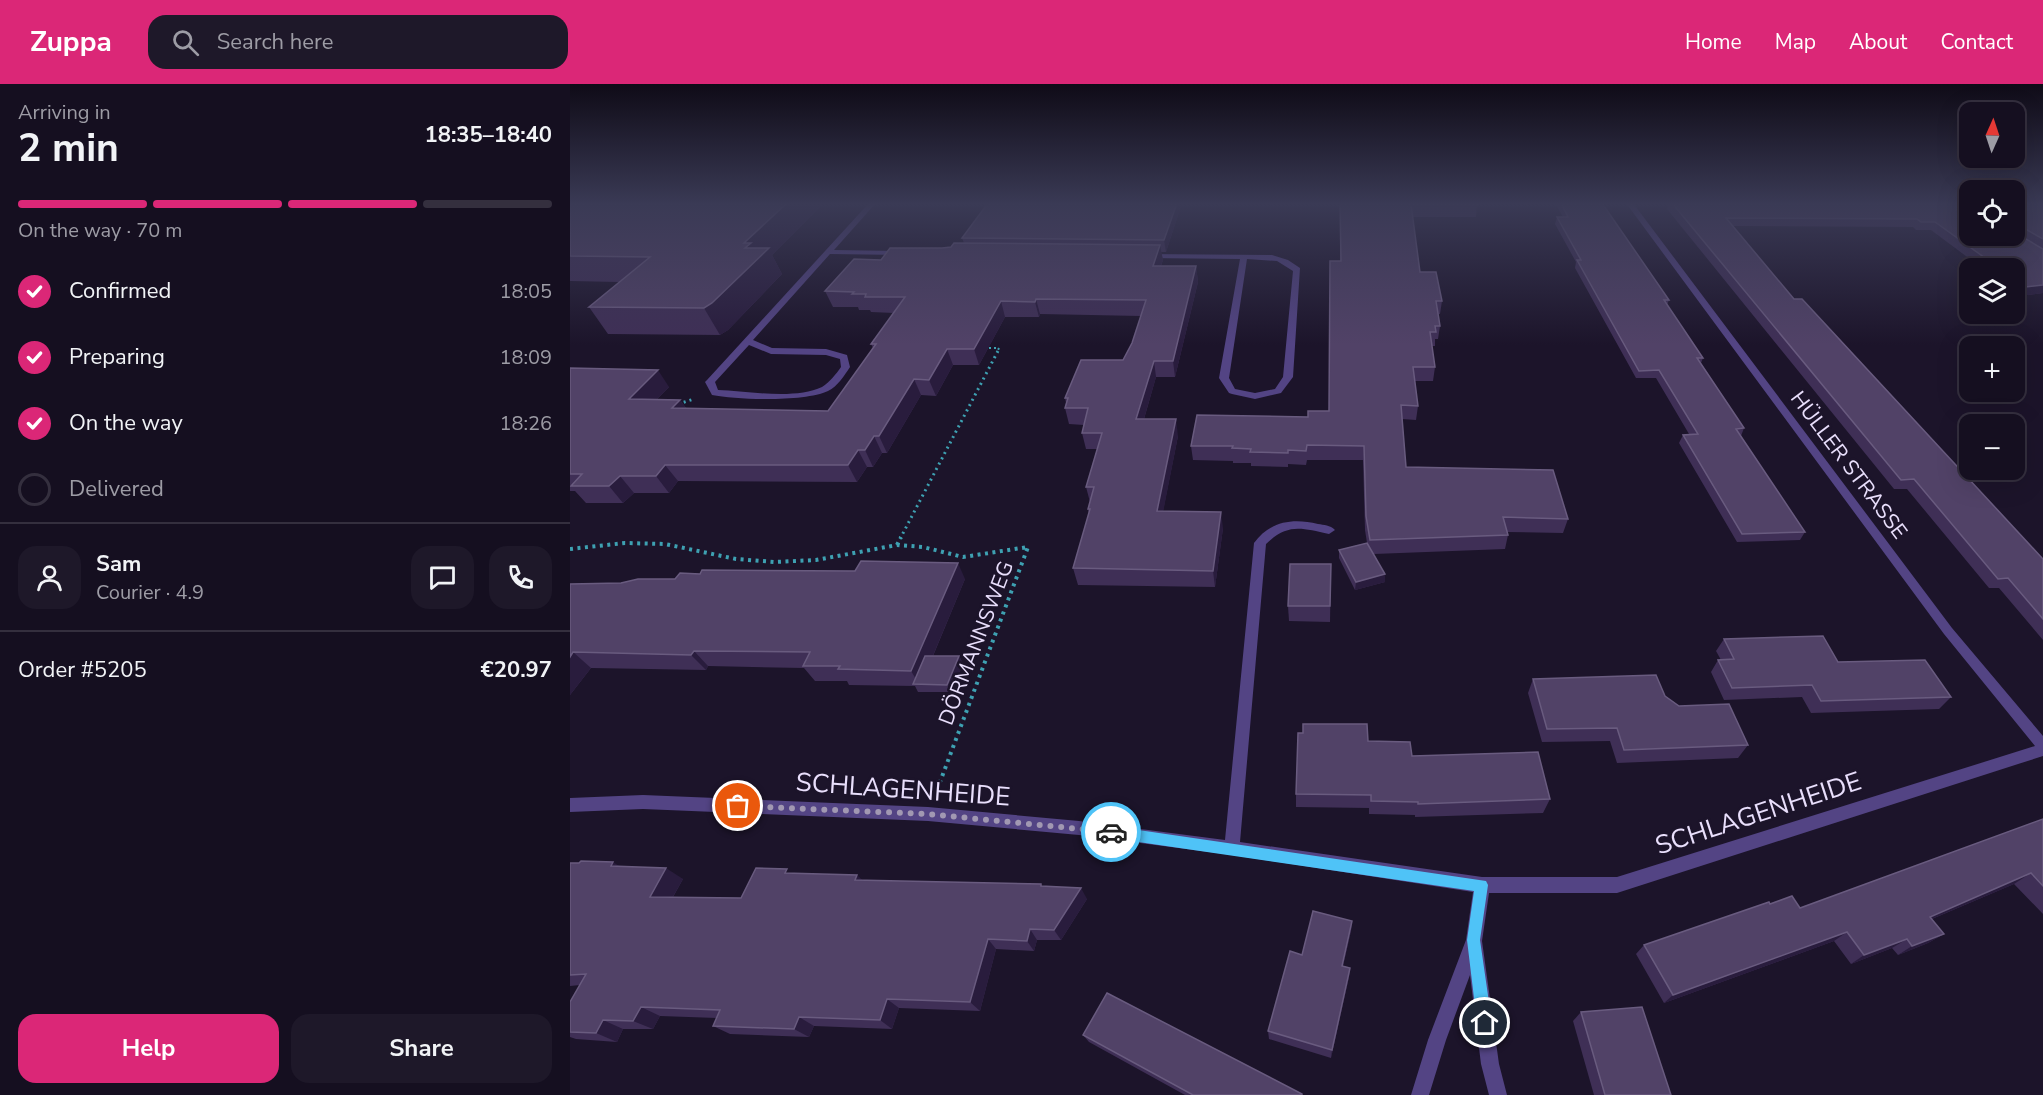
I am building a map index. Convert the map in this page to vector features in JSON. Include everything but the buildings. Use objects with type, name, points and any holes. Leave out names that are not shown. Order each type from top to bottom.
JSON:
[{"type":"street","name":"HÜLLER STRASSE","points":[[1664,250],[1948,631],[2043,748]]},
{"type":"street","points":[[749,342],[771,351],[826,352],[844,357],[846,367],[835,381],[822,390],[800,395],[715,393],[710,382],[830,252],[912,253]]},
{"type":"street","points":[[1137,256],[1278,257],[1290,262],[1297,270],[1288,377],[1278,391],[1255,396],[1232,391],[1224,378],[1244,257]]},
{"type":"street","points":[[1232,848],[1260,543],[1274,528],[1295,523],[1329,530]]},
{"type":"street","name":"SCHLAGENHEIDE","points":[[570,805],[643,802],[928,814],[1079,828],[1482,885],[1617,885],[2043,748]]},
{"type":"street","points":[[1420,1095],[1473,940],[1482,885]]},
{"type":"street","points":[[1473,940],[1490,1064],[1498,1095]]},
{"type":"path","points":[[897,545],[999,348],[975,348]]},
{"type":"path","points":[[673,406],[715,393]]},
{"type":"path","name":"DÖRMANNSWEG","points":[[570,549],[625,543],[665,544],[736,559],[775,562],[816,560],[897,545],[923,547],[963,557],[1028,547],[928,814]]},
{"type":"way so far","points":[[738,806],[928,814],[1111,832]]},
{"type":"route","points":[[1111,832],[1482,885],[1473,940],[1485,1023]]}]
